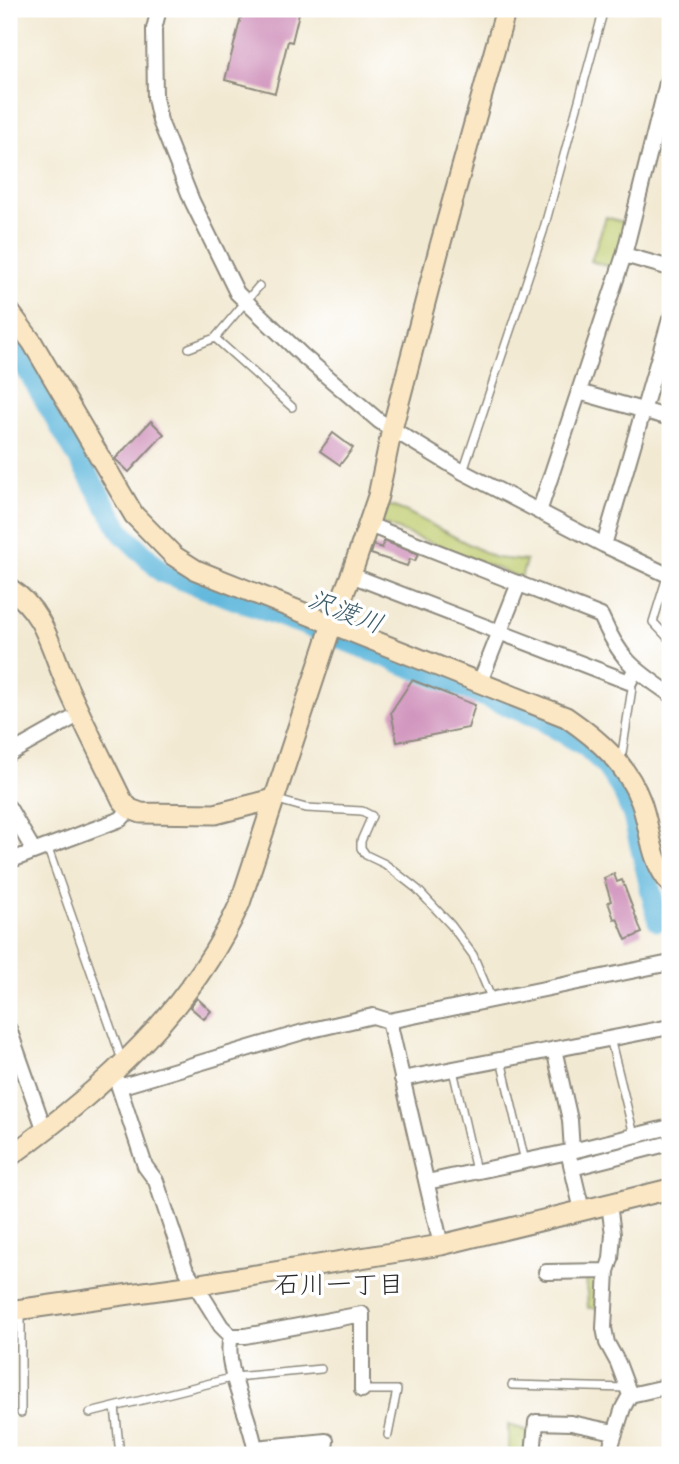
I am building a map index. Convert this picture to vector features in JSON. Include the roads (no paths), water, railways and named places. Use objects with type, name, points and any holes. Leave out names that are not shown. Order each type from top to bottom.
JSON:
[{"type":"street","points":[[148,9],[154,29]]},
{"type":"street","points":[[159,9],[154,29],[155,98],[160,121],[191,201],[237,293],[302,355],[379,421],[463,472],[670,576]]},
{"type":"street","points":[[9,1157],[119,1074],[192,984],[220,944],[240,903],[329,633],[378,496],[392,429],[438,253],[506,9]]},
{"type":"street","points":[[539,512],[624,255],[666,112],[670,71]]},
{"type":"street","points":[[624,255],[670,268]]},
{"type":"street","points":[[9,312],[32,342],[134,514],[153,537],[174,556],[197,570],[329,633],[481,682],[566,717],[607,748],[620,763],[641,801],[655,857],[670,883]]},
{"type":"street","points":[[604,545],[670,319]]},
{"type":"street","points":[[579,391],[670,418]]},
{"type":"street","points":[[369,525],[601,616],[632,676]]},
{"type":"street","points":[[351,575],[500,632],[632,676],[670,694]]},
{"type":"street","points":[[481,682],[519,583]]},
{"type":"street","points":[[10,591],[25,600],[50,638],[66,685],[122,800],[130,809],[153,814],[215,814],[274,799]]},
{"type":"street","points":[[9,754],[80,714]]},
{"type":"street","points":[[9,808],[40,848]]},
{"type":"street","points":[[9,861],[121,819],[130,809]]},
{"type":"street","points":[[119,1074],[373,1016],[389,1021],[670,963]]},
{"type":"street","points":[[389,1021],[441,1245]]},
{"type":"street","points":[[402,1079],[670,1027]]},
{"type":"street","points":[[9,1029],[45,1131]]},
{"type":"street","points":[[554,1049],[569,1120],[572,1168],[582,1210]]},
{"type":"street","points":[[119,1074],[145,1166],[156,1181],[185,1268],[221,1326],[232,1336],[245,1336],[362,1314],[362,1390]]},
{"type":"street","points":[[427,1182],[570,1152],[670,1127]]},
{"type":"street","points":[[572,1168],[670,1143]]},
{"type":"street","points":[[15,1310],[194,1285],[441,1245],[670,1189]]},
{"type":"street","points":[[608,1455],[629,1391],[607,1343],[604,1328],[607,1271],[613,1234],[610,1204]]},
{"type":"street","points":[[546,1272],[607,1271]]},
{"type":"street","points":[[232,1336],[229,1345],[235,1377],[256,1452],[326,1441],[324,1455]]},
{"type":"street","points":[[629,1391],[670,1386]]},
{"type":"street","points":[[533,1455],[536,1422],[581,1425],[614,1432]]},
{"type":"lane","points":[[463,472],[543,232],[604,9]]},
{"type":"lane","points":[[189,348],[215,338],[259,286]]},
{"type":"lane","points":[[215,338],[292,407]]},
{"type":"lane","points":[[670,576],[666,580],[653,622],[670,640]]},
{"type":"lane","points":[[620,763],[632,676]]},
{"type":"lane","points":[[274,799],[306,808],[362,811],[372,816],[361,841],[361,848],[366,855],[385,864],[417,889],[451,925],[473,955],[492,1000]]},
{"type":"lane","points":[[40,848],[119,1074]]},
{"type":"lane","points":[[610,1038],[635,1136]]},
{"type":"lane","points":[[500,1060],[524,1157]]},
{"type":"lane","points":[[453,1069],[476,1171]]},
{"type":"lane","points":[[15,1310],[21,1413]]},
{"type":"lane","points":[[90,1413],[235,1377],[320,1369]]},
{"type":"lane","points":[[512,1385],[629,1391]]},
{"type":"lane","points":[[362,1390],[397,1390],[388,1434]]},
{"type":"lane","points":[[114,1407],[120,1455]]},
{"type":"waterway","name":"沢渡川","points":[[9,339],[122,533],[163,573],[326,633],[538,718],[585,746],[605,765],[622,790],[633,816],[658,921]]},
{"type":"district","name":"石川一丁目","points":[[339,1286]]}]
